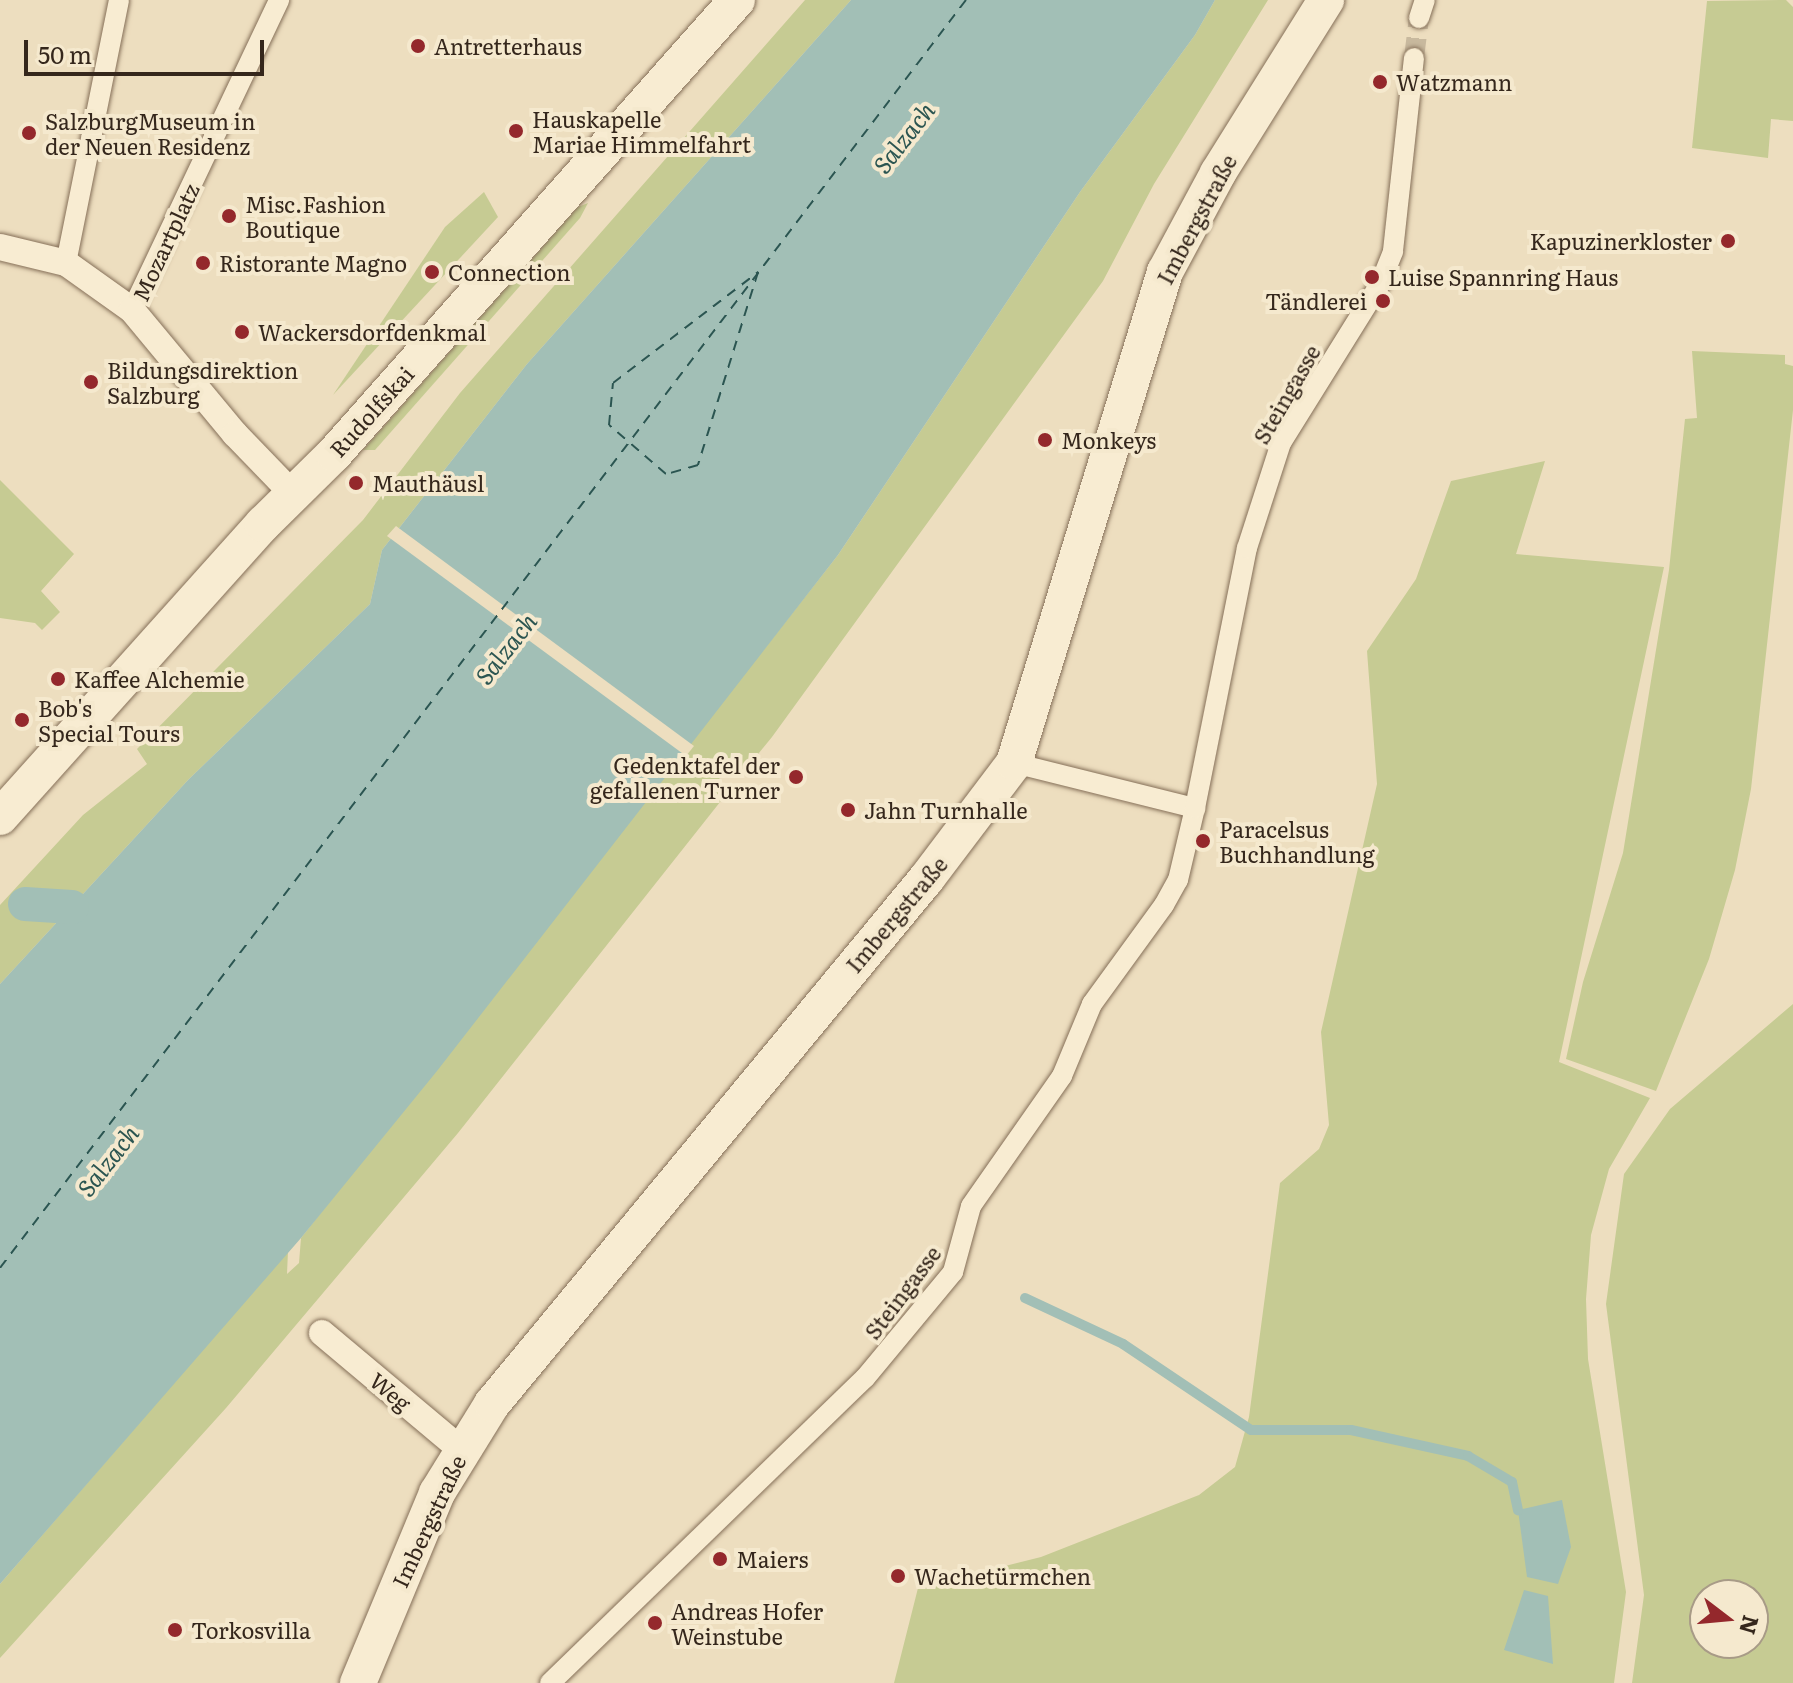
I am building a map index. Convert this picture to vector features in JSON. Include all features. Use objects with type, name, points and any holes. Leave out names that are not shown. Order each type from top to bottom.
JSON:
[{"type":"main road","name":"Rudolfskai","points":[[0,817],[294,495],[737,0]]},
{"type":"main road","name":"Imbergstraße","points":[[358,1683],[437,1493],[460,1449],[492,1404],[927,878],[1014,763],[1165,272],[1218,173],[1326,0]]},
{"type":"street","points":[[66,263],[119,0]]},
{"type":"street","name":"Mozartplatz","points":[[132,310],[279,0]]},
{"type":"street","name":"Steingasse","points":[[550,1683],[865,1378],[953,1272],[971,1206],[1062,1076],[1092,1004],[1178,880],[1247,548],[1281,443],[1380,284],[1393,251],[1414,58]]},
{"type":"street","name":"Mozartplatz","points":[[5,248],[66,263],[132,310],[235,434],[294,495]]},
{"type":"street","points":[[1014,763],[1195,808]]},
{"type":"street","name":"Weg","points":[[322,1333],[460,1449]]},
{"type":"green space","points":[[805,0],[851,0],[527,364],[382,550],[370,604],[188,780],[0,984],[0,905],[83,815],[147,764],[137,749],[363,520],[460,393]]},
{"type":"green space","points":[[1215,0],[1268,0],[1154,184],[1103,281],[772,737],[741,775],[729,766],[716,783],[728,792],[458,1133],[226,1408],[0,1658],[0,1584],[288,1251],[287,1274],[299,1263],[301,1238],[838,555],[1080,192],[1195,35]]},
{"type":"green space","points":[[1786,0],[1793,7],[1793,121],[1771,119],[1768,158],[1692,148],[1707,1]]},
{"type":"green space","points":[[484,192],[498,217],[333,395],[445,227]]},
{"type":"green space","points":[[588,203],[580,218],[375,450],[363,450],[578,207]]},
{"type":"green space","points":[[1692,351],[1785,355],[1785,364],[1793,366],[1793,410],[1751,789],[1735,870],[1709,959],[1656,1091],[1566,1059],[1583,982],[1623,853],[1669,570],[1685,419],[1697,418]]},
{"type":"green space","points":[[1545,461],[1516,554],[1664,567],[1559,1062],[1650,1098],[1609,1169],[1591,1235],[1586,1299],[1588,1359],[1626,1592],[1614,1683],[894,1683],[918,1588],[1041,1557],[1199,1495],[1235,1467],[1249,1417],[1280,1183],[1319,1149],[1329,1125],[1321,1032],[1377,784],[1367,651],[1416,579],[1451,481]]},
{"type":"green space","points":[[0,480],[74,554],[41,591],[60,612],[42,630],[35,623],[0,618]]},
{"type":"green space","points":[[1793,1004],[1793,1683],[1632,1683],[1644,1595],[1606,1304],[1624,1174],[1670,1109]]},
{"type":"water","name":"Salzach","points":[[851,0],[1215,0],[1195,35],[1080,192],[838,555],[437,1071],[301,1238],[0,1584],[0,984],[188,780],[370,604],[382,550],[527,364]]},
{"type":"water","points":[[1562,1500],[1571,1547],[1558,1584],[1527,1577],[1518,1510]]},
{"type":"water","points":[[1524,1590],[1548,1596],[1553,1664],[1504,1650]]},
{"type":"pier","points":[[396,526],[694,746],[686,756],[387,536]]},
{"type":"waterway","points":[[25,904],[72,907]]},
{"type":"waterway","points":[[1025,1298],[1123,1344],[1251,1430],[1351,1430],[1468,1456],[1512,1482],[1518,1510]]},
{"type":"ferry route","points":[[0,1268],[966,0]]},
{"type":"ferry route","points":[[758,272],[698,465],[666,474],[609,425],[613,383],[758,272]]},
{"type":"tunnel","points":[[1414,58],[1419,18]]},
{"type":"place","name":"Antretterhaus","points":[[418,46]]},
{"type":"place","name":"Watzmann","points":[[1380,82]]},
{"type":"place","name":"Hauskapelle Mariae Himmelfahrt","points":[[516,131]]},
{"type":"place","name":"SalzburgMuseum in der Neuen Residenz","points":[[29,133]]},
{"type":"place","name":"Misc.Fashion Boutique","points":[[229,216]]},
{"type":"place","name":"Kapuzinerkloster","points":[[1728,241]]},
{"type":"place","name":"Ristorante Magno","points":[[203,263]]},
{"type":"place","name":"Connection","points":[[432,272]]},
{"type":"place","name":"Luise Spannring Haus","points":[[1372,277]]},
{"type":"place","name":"Tändlerei","points":[[1383,301]]},
{"type":"place","name":"Wackersdorfdenkmal","points":[[242,332]]},
{"type":"place","name":"Bildungsdirektion Salzburg","points":[[91,382]]},
{"type":"place","name":"Monkeys","points":[[1045,440]]},
{"type":"place","name":"Mauthäusl","points":[[356,483]]},
{"type":"place","name":"Kaffee Alchemie","points":[[58,679]]},
{"type":"place","name":"Bob's Special Tours","points":[[22,720]]},
{"type":"place","name":"Gedenktafel der gefallenen Turner","points":[[796,777]]},
{"type":"place","name":"Jahn Turnhalle","points":[[848,810]]},
{"type":"place","name":"Paracelsus Buchhandlung","points":[[1203,841]]},
{"type":"place","name":"Maiers","points":[[720,1559]]},
{"type":"place","name":"Wachetürmchen","points":[[898,1576]]},
{"type":"place","name":"Andreas Hofer Weinstube","points":[[655,1623]]},
{"type":"place","name":"Torkosvilla","points":[[175,1630]]}]
